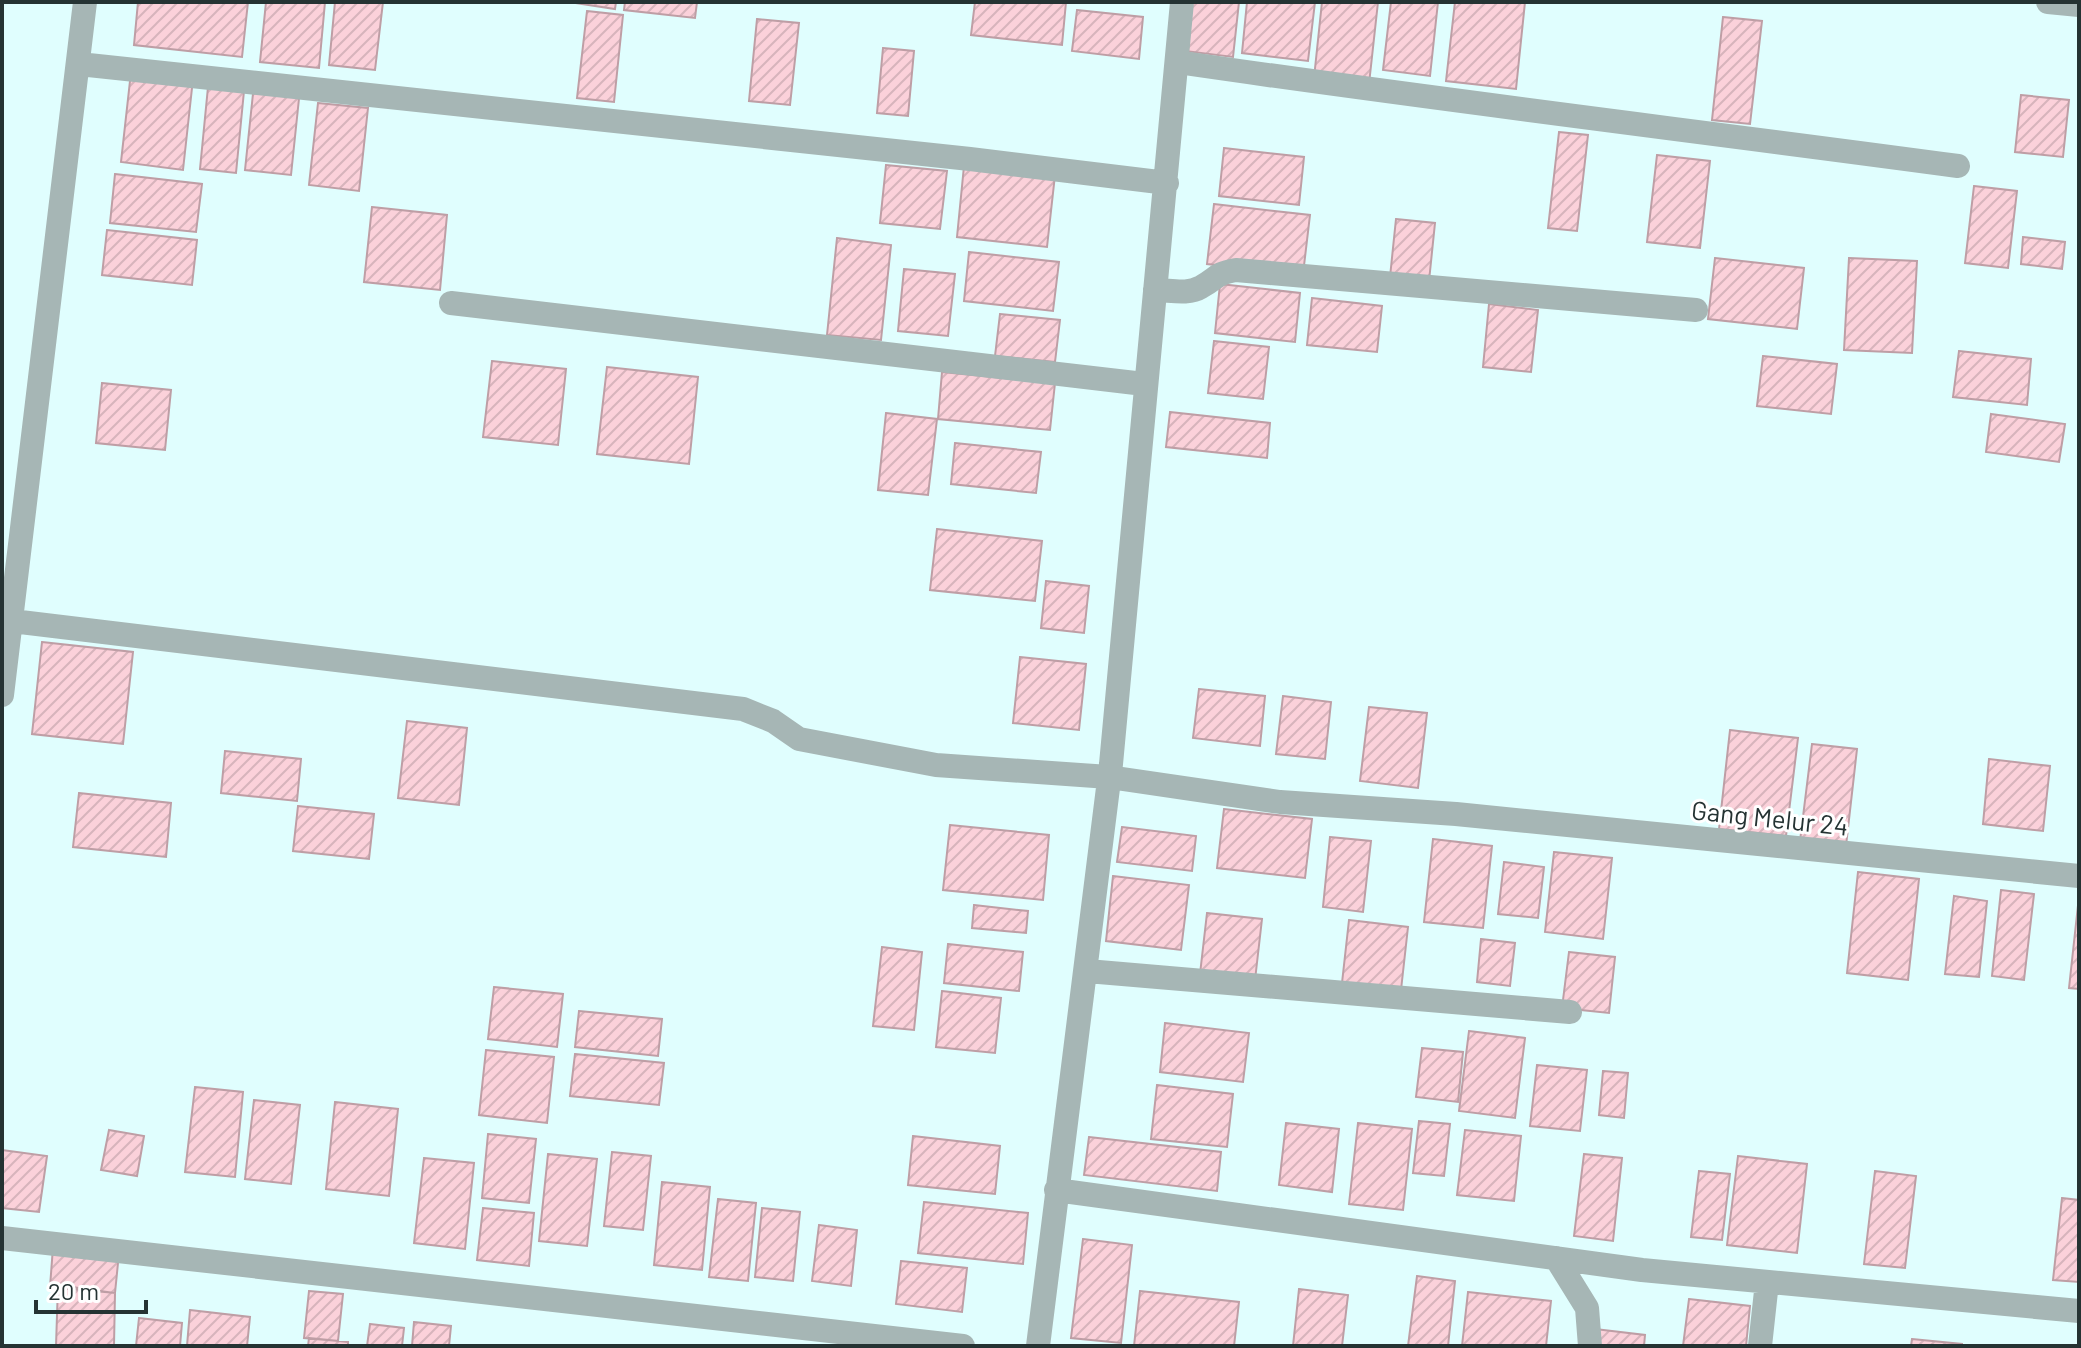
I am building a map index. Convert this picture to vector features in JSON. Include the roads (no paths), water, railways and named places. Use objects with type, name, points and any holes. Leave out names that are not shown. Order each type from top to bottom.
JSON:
[{"type":"street","points":[[2,692],[85,2]]},
{"type":"street","points":[[1038,1346],[1109,777],[1182,2]]},
{"type":"street","points":[[2048,2],[2079,5]]},
{"type":"street","points":[[1177,62],[1475,105],[1958,166]]},
{"type":"street","points":[[79,64],[1167,183]]},
{"type":"street","points":[[1155,290],[1190,292],[1204,286],[1216,274],[1236,270],[1696,310]]},
{"type":"street","points":[[451,303],[1144,384]]},
{"type":"street","name":"Gang Melur 24","points":[[12,621],[743,709],[773,721],[799,739],[870,755],[936,765],[1109,777],[1280,802],[1456,814],[2079,876]]},
{"type":"street","points":[[1087,971],[1570,1012]]},
{"type":"street","points":[[1056,1190],[1565,1270],[1767,1282],[2079,1311]]},
{"type":"street","points":[[2,1238],[963,1346]]},
{"type":"street","points":[[1565,1270],[1587,1308],[1590,1346]]},
{"type":"street","points":[[1760,1346],[1767,1282]]}]
